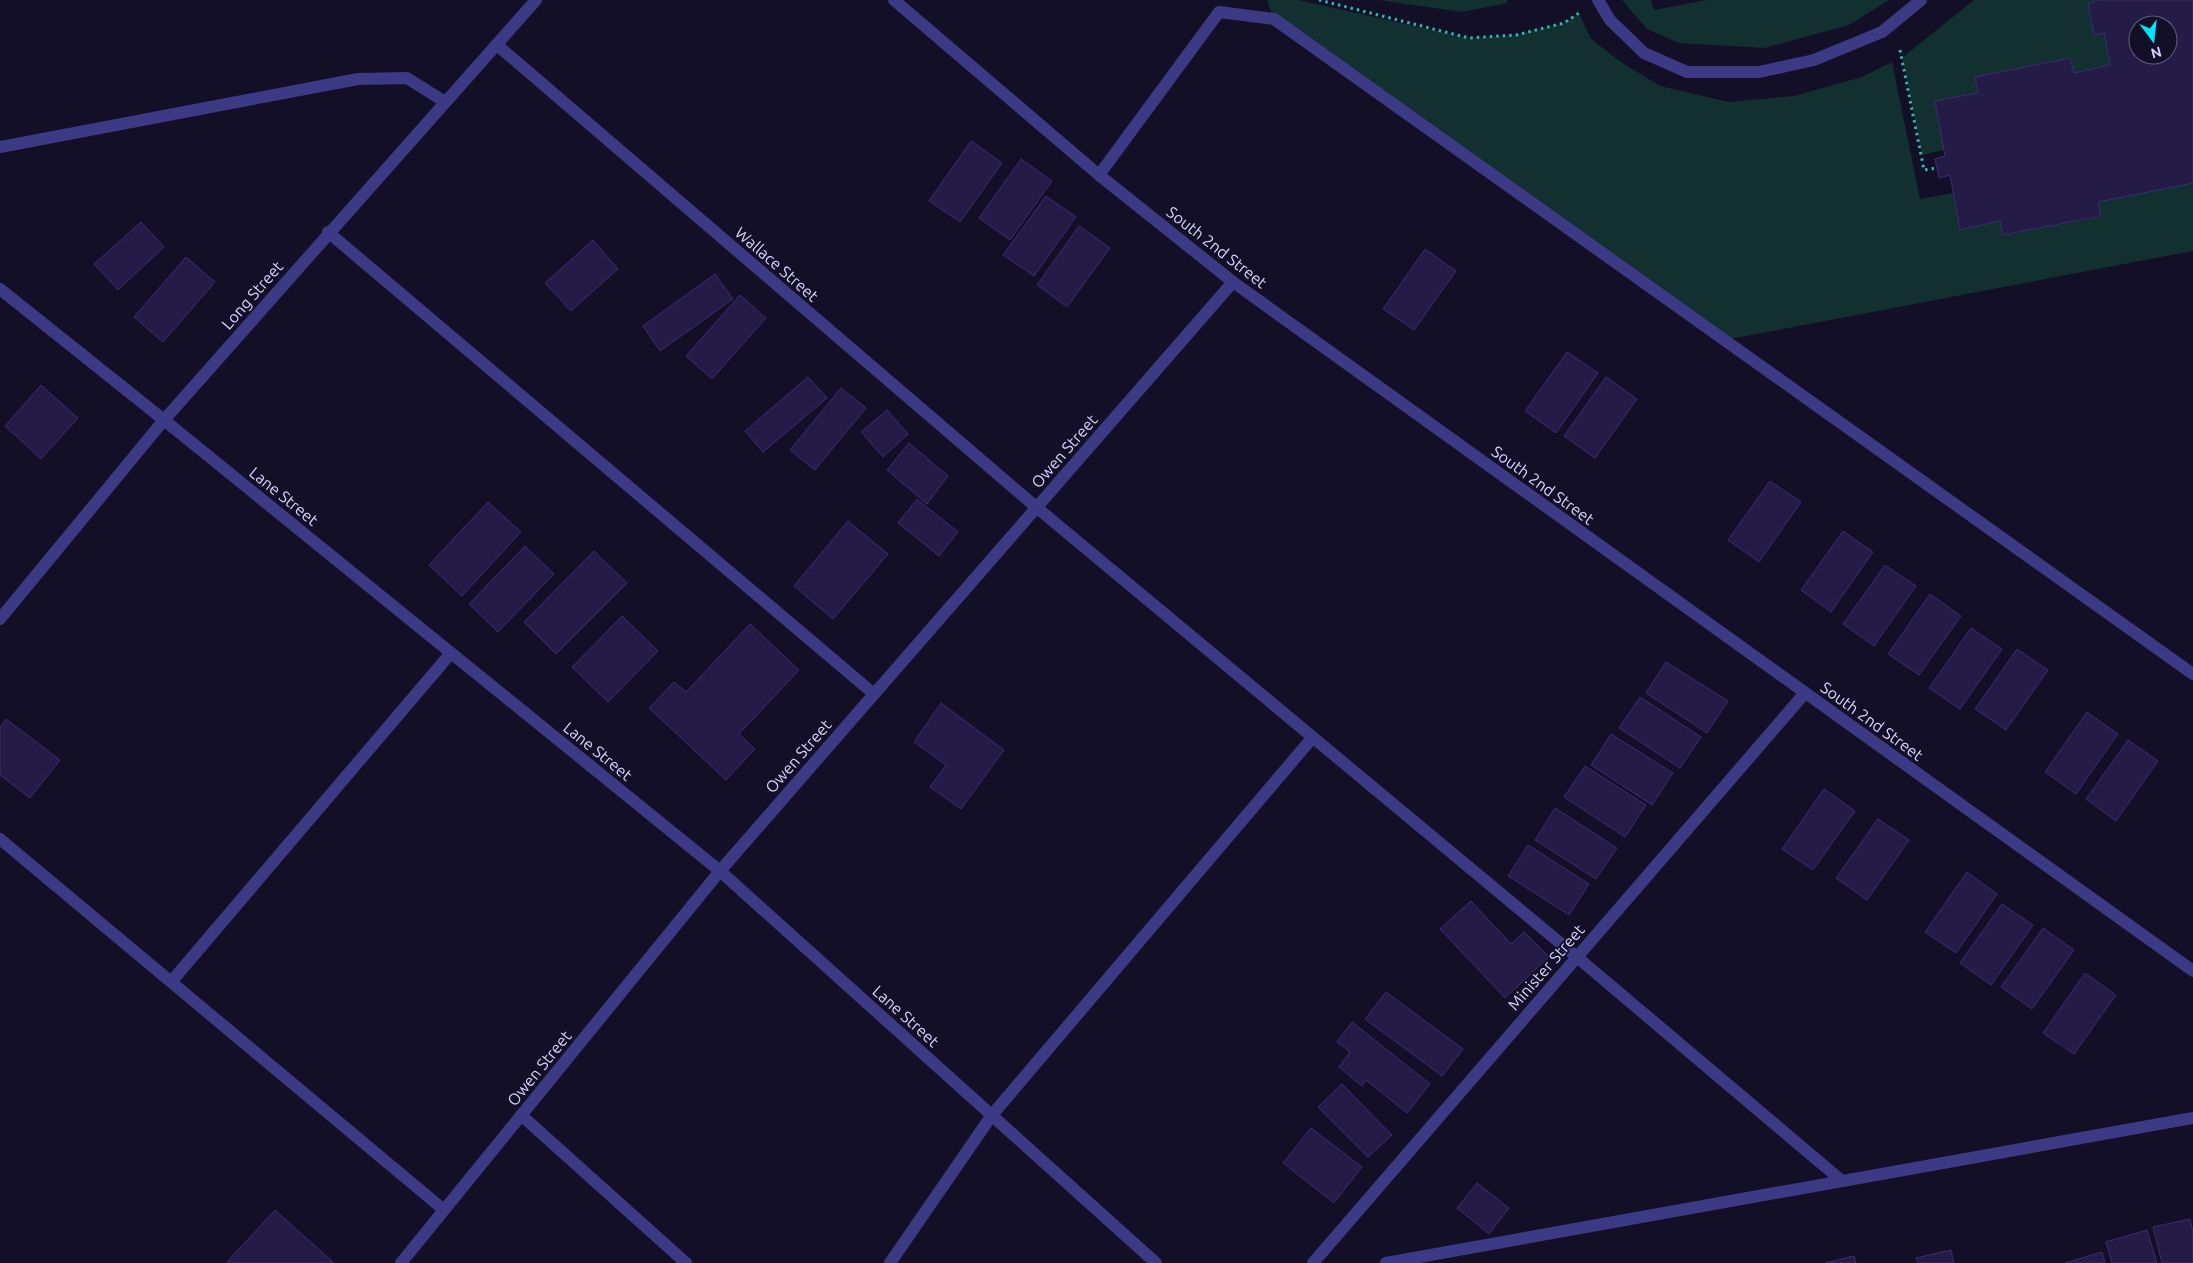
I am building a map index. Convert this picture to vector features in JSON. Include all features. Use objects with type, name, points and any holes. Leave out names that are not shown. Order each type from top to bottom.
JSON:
[{"type":"street","name":"Long Street","points":[[0,619],[164,420],[328,232],[536,0]]},
{"type":"street","name":"South 2nd Street","points":[[894,0],[1099,175],[1233,282],[2193,971]]},
{"type":"street","points":[[1598,0],[1610,20],[1644,53],[1687,72],[1759,72],[1822,57],[1882,32],[1921,0]]},
{"type":"street","points":[[1099,175],[1219,12],[1274,19],[2193,674]]},
{"type":"street","name":"Wallace Street","points":[[497,45],[1036,507],[1577,957],[1842,1181]]},
{"type":"street","points":[[0,147],[358,79],[407,78],[445,102]]},
{"type":"street","points":[[328,232],[874,694]]},
{"type":"street","name":"Owen Street","points":[[400,1263],[720,871],[1233,282]]},
{"type":"street","name":"Lane Street","points":[[0,289],[720,871],[1156,1263]]},
{"type":"street","points":[[171,982],[451,653]]},
{"type":"street","name":"Minister Street","points":[[1312,1263],[1805,693]]},
{"type":"street","points":[[890,1263],[992,1116],[1313,737]]},
{"type":"street","points":[[0,839],[444,1210]]},
{"type":"street","points":[[521,1115],[686,1263]]},
{"type":"street","points":[[1386,1263],[2193,1118]]},
{"type":"path","points":[[1319,0],[1469,38],[1516,35],[1564,23],[1586,8]]},
{"type":"path","points":[[1900,49],[1924,170],[1937,168]]},
{"type":"green space","points":[[1267,0],[1298,0],[1469,38],[1516,35],[1564,23],[1579,13],[1591,39],[1621,62],[1660,86],[1729,102],[1794,96],[1862,77],[1892,62],[1920,199],[1953,193],[1960,230],[2000,221],[2006,234],[2101,217],[2098,202],[2193,183],[2193,251],[1725,340],[1274,19]]},
{"type":"green space","points":[[1378,0],[1507,0],[1507,3],[1462,12]]},
{"type":"green space","points":[[1622,0],[1651,0],[1654,10],[1707,0],[1889,0],[1849,25],[1764,48],[1679,43],[1647,29]]},
{"type":"green space","points":[[1974,0],[2098,0],[2088,5],[2094,35],[2104,33],[2110,65],[2074,73],[2070,58],[1975,77],[1978,93],[1935,101],[1944,150],[1922,155],[1902,58]]},
{"type":"building","points":[[2098,0],[2193,0],[2193,183],[2098,202],[2101,216],[2003,235],[2000,221],[1960,230],[1950,175],[1939,178],[1935,159],[1945,156],[1935,101],[1978,93],[1975,77],[2070,58],[2074,73],[2110,65],[2104,33],[2094,35],[2088,4]]},
{"type":"building","points":[[971,141],[1002,163],[960,222],[929,201]]},
{"type":"building","points":[[1021,159],[1052,181],[1010,240],[979,218]]},
{"type":"building","points":[[1046,196],[1076,217],[1034,276],[1003,255]]},
{"type":"building","points":[[141,222],[164,247],[118,290],[94,264]]},
{"type":"building","points":[[1079,226],[1110,248],[1067,307],[1037,285]]},
{"type":"building","points":[[593,240],[618,269],[571,311],[545,283]]},
{"type":"building","points":[[1425,249],[1456,271],[1414,330],[1383,309]]},
{"type":"building","points":[[186,257],[215,282],[163,342],[134,317]]},
{"type":"building","points":[[715,274],[733,299],[660,351],[643,326]]},
{"type":"building","points":[[740,295],[766,318],[712,379],[686,356]]},
{"type":"building","points":[[1567,352],[1598,373],[1556,433],[1525,411]]},
{"type":"building","points":[[808,377],[827,398],[763,452],[745,431]]},
{"type":"building","points":[[1606,377],[1637,399],[1595,458],[1564,436]]},
{"type":"building","points":[[41,385],[78,418],[41,459],[5,426]]},
{"type":"building","points":[[841,388],[866,408],[815,470],[790,450]]},
{"type":"building","points":[[887,410],[908,434],[883,457],[861,432]]},
{"type":"building","points":[[909,443],[948,476],[927,504],[887,470]]},
{"type":"building","points":[[1770,481],[1801,502],[1759,562],[1728,540]]},
{"type":"building","points":[[917,499],[958,532],[939,556],[898,523]]},
{"type":"building","points":[[488,502],[521,532],[462,596],[429,565]]},
{"type":"building","points":[[848,521],[888,554],[833,619],[794,586]]},
{"type":"building","points":[[1843,531],[1873,552],[1831,612],[1801,590]]},
{"type":"building","points":[[525,546],[554,574],[498,632],[469,604]]},
{"type":"building","points":[[594,551],[627,583],[556,654],[524,622]]},
{"type":"building","points":[[1885,565],[1916,586],[1874,646],[1843,624]]},
{"type":"building","points":[[1930,594],[1961,616],[1919,675],[1888,654]]},
{"type":"building","points":[[622,616],[658,651],[608,702],[572,667]]},
{"type":"building","points":[[750,624],[799,670],[739,734],[755,749],[726,780],[649,708],[674,682],[686,692]]},
{"type":"building","points":[[1971,628],[2002,649],[1960,709],[1929,688]]},
{"type":"building","points":[[2017,649],[2048,670],[2006,730],[1975,709]]},
{"type":"building","points":[[1666,662],[1728,701],[1707,733],[1646,693]]},
{"type":"building","points":[[1640,697],[1701,737],[1680,768],[1619,728]]},
{"type":"building","points":[[941,703],[1004,750],[961,809],[930,787],[946,765],[914,742]]},
{"type":"building","points":[[2087,712],[2118,734],[2076,794],[2045,772]]},
{"type":"building","points":[[6,719],[60,760],[30,798],[0,775],[0,728]]},
{"type":"building","points":[[1611,734],[1673,773],[1652,805],[1591,765]]},
{"type":"building","points":[[2128,740],[2158,761],[2116,821],[2086,799]]},
{"type":"building","points":[[1585,766],[1646,805],[1625,837],[1564,797]]},
{"type":"building","points":[[1824,789],[1855,811],[1813,870],[1782,849]]},
{"type":"building","points":[[1555,808],[1617,848],[1596,879],[1535,840]]},
{"type":"building","points":[[1878,819],[1909,840],[1867,900],[1836,878]]},
{"type":"building","points":[[1528,845],[1589,884],[1569,915],[1508,876]]},
{"type":"building","points":[[1967,872],[1997,894],[1956,953],[1925,932]]},
{"type":"building","points":[[1471,901],[1511,944],[1524,932],[1549,957],[1505,998],[1440,929]]},
{"type":"building","points":[[2002,904],[2033,925],[1991,985],[1960,963]]},
{"type":"building","points":[[2043,928],[2074,950],[2032,1009],[2001,987]]},
{"type":"building","points":[[2085,973],[2116,995],[2074,1054],[2043,1033]]},
{"type":"building","points":[[1386,992],[1463,1049],[1442,1076],[1365,1019]]},
{"type":"building","points":[[1352,1022],[1430,1084],[1407,1113],[1366,1080],[1362,1086],[1339,1067],[1350,1052],[1337,1042]]},
{"type":"building","points":[[1342,1084],[1392,1135],[1368,1157],[1318,1107]]},
{"type":"building","points":[[1311,1128],[1362,1167],[1334,1203],[1283,1163]]},
{"type":"building","points":[[1477,1183],[1509,1208],[1489,1234],[1457,1208]]},
{"type":"building","points":[[275,1210],[334,1263],[226,1263]]},
{"type":"building","points":[[2190,1219],[2193,1232],[2193,1263],[2162,1263],[2153,1227]]},
{"type":"building","points":[[2147,1230],[2157,1263],[2112,1263],[2106,1242]]},
{"type":"building","points":[[1951,1250],[1954,1263],[1918,1263],[1916,1258]]},
{"type":"building","points":[[2102,1252],[2105,1263],[2065,1263]]},
{"type":"building","points":[[1854,1256],[1856,1263],[1825,1263]]}]
